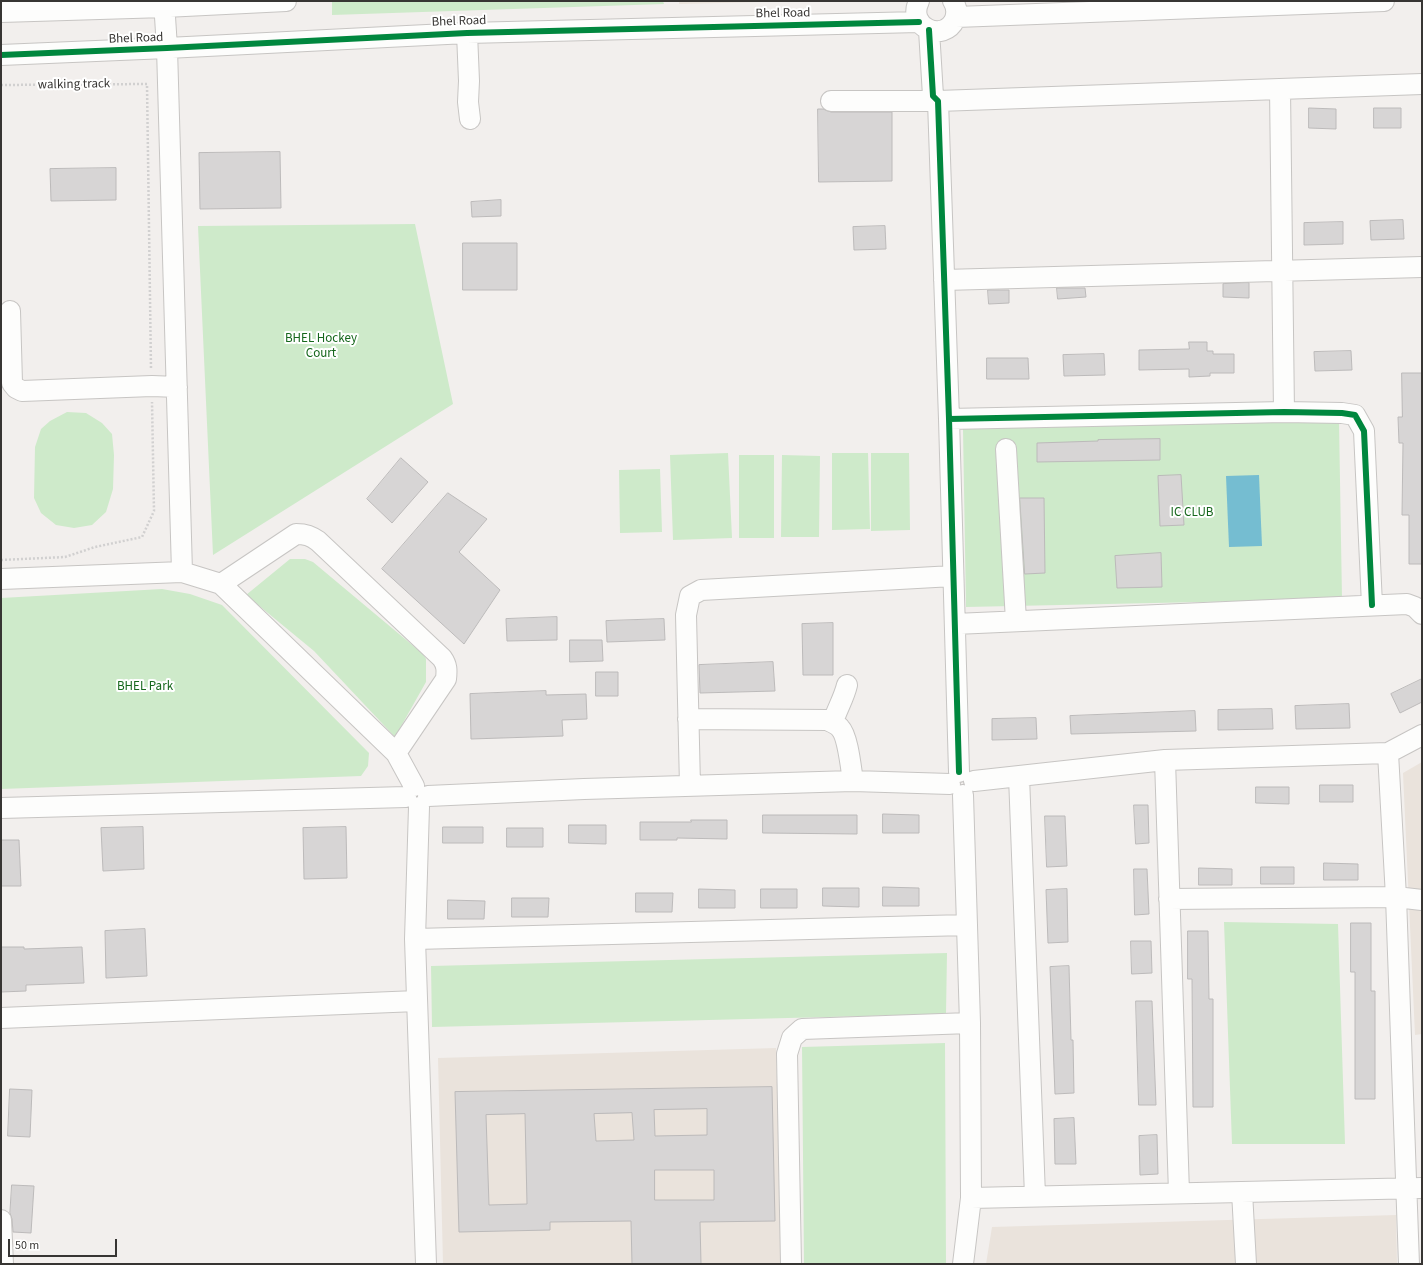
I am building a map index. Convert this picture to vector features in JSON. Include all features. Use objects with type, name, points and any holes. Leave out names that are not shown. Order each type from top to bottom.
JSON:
[{"type":"street","points":[[1,12],[165,4],[286,1]]},
{"type":"street","points":[[919,1],[916,9],[916,16],[940,20],[933,96],[938,101],[953,576],[970,1023],[971,1198],[963,1264]]},
{"type":"street","name":"Bhel Road","points":[[1,55],[467,32],[940,20],[1384,1]]},
{"type":"street","points":[[165,4],[182,572]]},
{"type":"street","points":[[467,32],[469,81],[468,102],[470,119]]},
{"type":"street","points":[[831,101],[938,101],[1422,84]]},
{"type":"street","points":[[1280,89],[1284,412]]},
{"type":"street","points":[[944,280],[1422,267]]},
{"type":"street","points":[[10,311],[12,383],[16,388],[22,391],[152,386],[177,387]]},
{"type":"street","points":[[949,419],[1284,412],[1342,413],[1355,416],[1364,431],[1372,605]]},
{"type":"street","points":[[1006,449],[1016,621]]},
{"type":"street","points":[[221,584],[296,534],[311,536],[442,658],[446,664],[446,679],[396,753]]},
{"type":"street","points":[[1,579],[182,572],[221,584],[396,753],[417,796],[415,939],[426,1264]]},
{"type":"street","points":[[690,786],[686,615],[690,596],[701,590],[953,576]]},
{"type":"street","points":[[955,624],[1407,604],[1415,607],[1422,614]]},
{"type":"street","points":[[833,722],[847,685]]},
{"type":"street","points":[[688,719],[817,719],[833,722],[841,728],[845,738],[853,781]]},
{"type":"street","points":[[1,808],[853,781],[961,783],[1165,760],[1388,753],[1422,735]]},
{"type":"street","points":[[1388,753],[1414,1188],[1408,1264]]},
{"type":"street","points":[[1165,760],[1179,1193]]},
{"type":"street","points":[[1019,776],[1035,1196]]},
{"type":"street","points":[[1169,899],[1396,897],[1422,900]]},
{"type":"street","points":[[415,939],[967,925]]},
{"type":"street","points":[[1,1018],[417,1001]]},
{"type":"street","points":[[791,1264],[787,1054],[792,1038],[802,1030],[970,1023]]},
{"type":"street","points":[[971,1198],[1414,1188]]},
{"type":"street","points":[[1242,1192],[1246,1264]]},
{"type":"street","points":[[1,1220],[3,1264]]},
{"type":"shaded area","points":[[679,1],[802,1],[679,4]]},
{"type":"shaded area","points":[[1422,762],[1422,1034],[1415,1035],[1403,773]]},
{"type":"shaded area","points":[[776,1048],[782,1264],[443,1264],[438,1058]]},
{"type":"shaded area","points":[[1396,1215],[1397,1264],[986,1264],[992,1227]]},
{"type":"green space","points":[[332,1],[663,1],[664,4],[332,15]]},
{"type":"green space","name":"BHEL Hockey Court","points":[[415,224],[453,404],[213,555],[198,226]]},
{"type":"green space","points":[[67,412],[86,413],[102,423],[112,434],[114,455],[113,489],[106,512],[92,525],[74,528],[56,525],[41,513],[34,498],[35,447],[41,429],[50,421]]},
{"type":"green space","name":"IC CLUB","points":[[1339,421],[1342,599],[966,607],[963,429]]},
{"type":"green space","points":[[728,453],[732,538],[673,540],[670,455]]},
{"type":"green space","points":[[832,453],[868,453],[870,529],[832,530]]},
{"type":"green space","points":[[871,453],[909,453],[910,530],[871,531]]},
{"type":"green space","points":[[739,455],[774,455],[774,538],[739,538]]},
{"type":"green space","points":[[782,455],[820,456],[819,537],[781,537]]},
{"type":"green space","points":[[660,469],[662,532],[620,533],[619,470]]},
{"type":"green space","points":[[290,559],[305,559],[313,562],[423,654],[426,659],[426,682],[395,737],[314,651],[246,595]]},
{"type":"green space","name":"BHEL Park","points":[[162,589],[190,594],[222,605],[369,753],[368,766],[361,776],[1,789],[1,598]]},
{"type":"green space","points":[[1224,922],[1338,924],[1345,1144],[1232,1144]]},
{"type":"green space","points":[[947,953],[946,1014],[432,1027],[431,966]]},
{"type":"green space","points":[[945,1043],[946,1264],[804,1264],[802,1047]]},
{"type":"water","points":[[1259,475],[1262,546],[1229,547],[1226,476]]},
{"type":"building","points":[[1309,108],[1336,109],[1336,129],[1309,128]]},
{"type":"building","points":[[1374,108],[1401,108],[1401,128],[1374,128]]},
{"type":"building","points":[[818,109],[831,112],[892,112],[892,181],[819,182]]},
{"type":"building","points":[[280,152],[281,208],[200,209],[199,153]]},
{"type":"building","points":[[116,168],[116,200],[51,201],[50,169]]},
{"type":"building","points":[[501,200],[501,216],[472,217],[471,202]]},
{"type":"building","points":[[1403,220],[1404,239],[1371,240],[1370,221]]},
{"type":"building","points":[[1343,222],[1343,244],[1304,245],[1304,223]]},
{"type":"building","points":[[885,226],[886,249],[854,250],[853,227]]},
{"type":"building","points":[[463,243],[517,243],[517,290],[463,290]]},
{"type":"building","points":[[1249,283],[1249,298],[1223,297],[1223,284]]},
{"type":"building","points":[[1057,288],[1085,288],[1086,297],[1058,299]]},
{"type":"building","points":[[988,290],[1009,290],[1009,303],[989,304]]},
{"type":"building","points":[[1189,342],[1207,342],[1207,351],[1213,351],[1213,354],[1234,354],[1234,373],[1210,373],[1210,376],[1189,377],[1189,369],[1139,370],[1139,350],[1189,349]]},
{"type":"building","points":[[1351,351],[1352,370],[1315,371],[1314,352]]},
{"type":"building","points":[[1104,354],[1105,375],[1064,376],[1063,355]]},
{"type":"building","points":[[987,358],[1028,358],[1029,379],[987,379]]},
{"type":"building","points":[[1402,373],[1422,373],[1422,564],[1409,564],[1409,515],[1402,515],[1403,443],[1399,443],[1398,417],[1402,417]]},
{"type":"building","points":[[1160,439],[1160,460],[1037,462],[1037,443]]},
{"type":"building","points":[[401,458],[428,482],[392,523],[367,499]]},
{"type":"building","points":[[1181,475],[1184,525],[1160,526],[1158,476]]},
{"type":"building","points":[[448,493],[487,519],[459,552],[500,590],[464,644],[382,569]]},
{"type":"building","points":[[1020,498],[1044,498],[1045,573],[1025,574]]},
{"type":"building","points":[[1161,553],[1162,587],[1117,588],[1115,556]]},
{"type":"building","points":[[557,617],[557,640],[507,641],[506,619]]},
{"type":"building","points":[[664,619],[665,640],[607,642],[606,621]]},
{"type":"building","points":[[833,623],[833,675],[803,675],[802,624]]},
{"type":"building","points":[[570,640],[602,640],[603,661],[570,662]]},
{"type":"building","points":[[773,662],[775,691],[700,693],[699,665]]},
{"type":"building","points":[[596,672],[618,672],[618,696],[596,696]]},
{"type":"building","points":[[1422,679],[1422,702],[1400,713],[1391,694]]},
{"type":"building","points":[[546,691],[546,695],[586,694],[587,719],[562,720],[563,736],[471,739],[470,694]]},
{"type":"building","points":[[1349,704],[1350,728],[1296,729],[1295,706]]},
{"type":"building","points":[[1272,709],[1273,729],[1218,730],[1218,710]]},
{"type":"building","points":[[1195,711],[1196,731],[1071,734],[1070,716]]},
{"type":"building","points":[[1036,718],[1037,739],[992,740],[992,719]]},
{"type":"building","points":[[1320,785],[1353,785],[1353,802],[1320,802]]},
{"type":"building","points":[[1256,787],[1289,787],[1289,804],[1256,803]]},
{"type":"building","points":[[1134,805],[1148,805],[1149,843],[1136,844]]},
{"type":"building","points":[[883,814],[919,815],[919,833],[883,833]]},
{"type":"building","points":[[763,815],[857,815],[857,834],[763,833]]},
{"type":"building","points":[[1045,816],[1065,816],[1067,866],[1047,867]]},
{"type":"building","points":[[691,820],[727,820],[727,839],[677,838],[677,840],[640,840],[640,822],[691,822]]},
{"type":"building","points":[[569,825],[606,825],[606,844],[569,843]]},
{"type":"building","points":[[143,827],[144,869],[103,871],[101,828]]},
{"type":"building","points":[[346,827],[347,878],[304,879],[303,828]]},
{"type":"building","points":[[443,827],[483,827],[483,843],[443,843]]},
{"type":"building","points":[[507,828],[543,828],[543,847],[507,847]]},
{"type":"building","points":[[1,840],[19,840],[21,886],[1,886]]},
{"type":"building","points":[[1324,863],[1358,864],[1358,880],[1324,880]]},
{"type":"building","points":[[1261,867],[1294,867],[1294,884],[1261,884]]},
{"type":"building","points":[[1199,868],[1232,869],[1232,885],[1199,885]]},
{"type":"building","points":[[1134,869],[1147,869],[1149,914],[1135,915]]},
{"type":"building","points":[[883,887],[919,888],[919,906],[883,906]]},
{"type":"building","points":[[823,888],[859,888],[859,907],[823,906]]},
{"type":"building","points":[[699,889],[735,890],[735,908],[699,908]]},
{"type":"building","points":[[761,889],[797,889],[797,908],[761,908]]},
{"type":"building","points":[[1067,889],[1068,942],[1048,943],[1046,890]]},
{"type":"building","points":[[636,893],[673,893],[672,912],[636,912]]},
{"type":"building","points":[[512,898],[549,898],[548,917],[512,917]]},
{"type":"building","points":[[448,900],[485,901],[484,919],[448,919]]},
{"type":"building","points":[[1351,923],[1371,923],[1371,991],[1375,991],[1375,1099],[1355,1099],[1355,972],[1351,972]]},
{"type":"building","points":[[145,929],[147,976],[106,978],[105,931]]},
{"type":"building","points":[[1188,931],[1208,931],[1209,999],[1213,999],[1213,1107],[1193,1107],[1192,979],[1188,979]]},
{"type":"building","points":[[1131,941],[1151,941],[1152,973],[1132,974]]},
{"type":"building","points":[[1,947],[24,947],[24,949],[82,947],[84,983],[26,985],[26,991],[1,992]]},
{"type":"building","points":[[1069,966],[1074,1093],[1055,1094],[1050,967]]},
{"type":"building","points":[[1136,1001],[1152,1001],[1156,1105],[1139,1105]]},
{"type":"building","points":[[772,1087],[775,1221],[700,1222],[701,1264],[632,1264],[631,1221],[550,1222],[550,1230],[459,1232],[455,1092]],"holes":[[[707,1109],[707,1135],[655,1136],[654,1110]],[[632,1113],[634,1140],[596,1141],[594,1114]],[[525,1114],[527,1204],[489,1205],[486,1115]],[[655,1170],[714,1170],[714,1200],[655,1200]]]},
{"type":"building","points":[[10,1089],[32,1090],[30,1137],[8,1136]]},
{"type":"building","points":[[1074,1118],[1076,1164],[1055,1164],[1054,1119]]},
{"type":"building","points":[[1157,1135],[1158,1174],[1140,1175],[1139,1136]]},
{"type":"building","points":[[12,1185],[34,1186],[31,1233],[13,1232],[10,1213]]},
{"type":"cycle path","points":[[1,55],[467,33],[919,22]]},
{"type":"cycle path","points":[[929,30],[933,96],[938,101],[959,772]]},
{"type":"cycle path","points":[[949,419],[1284,412],[1342,413],[1355,415],[1364,431],[1372,605]]}]
